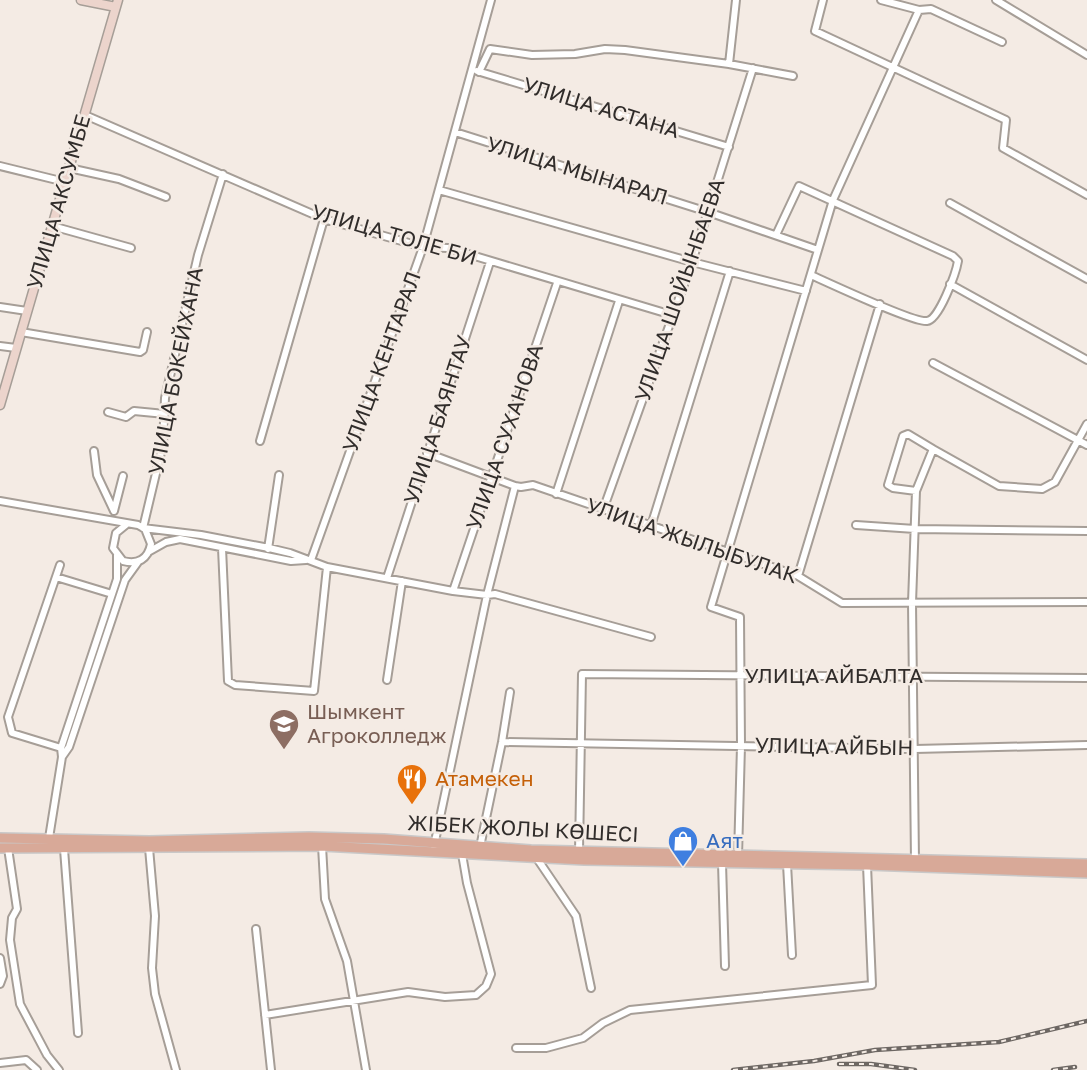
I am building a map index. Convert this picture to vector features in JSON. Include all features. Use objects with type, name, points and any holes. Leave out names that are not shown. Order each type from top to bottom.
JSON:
[{"type":"main road","points":[[81,0],[117,4]]},
{"type":"main road","name":"УЛИЦА АКСУМБЕ","points":[[0,405],[117,4]]},
{"type":"main road","name":"ЖІБЕК ЖОЛЫ КӨШЕСІ","points":[[0,838],[149,841],[309,836],[433,848],[463,854],[536,858],[867,865],[1087,864]]},
{"type":"main road","name":"ЖІБЕК ЖОЛЫ КӨШЕСІ","points":[[4,848],[480,847],[915,863],[1087,873]]},
{"type":"street","name":"УЛИЦА КЕНТАРАЛ","points":[[311,560],[423,247],[455,132],[476,71],[491,0]]},
{"type":"street","points":[[729,64],[736,0]]},
{"type":"street","points":[[823,0],[815,31],[1006,120],[1003,148],[1087,195]]},
{"type":"street","points":[[881,0],[919,10],[931,9],[1002,42]]},
{"type":"street","points":[[996,0],[1087,55]]},
{"type":"street","points":[[738,856],[740,617],[711,607],[833,200],[919,10]]},
{"type":"street","points":[[476,71],[490,49],[532,55],[575,54],[605,49],[729,64],[793,76]]},
{"type":"street","name":"УЛИЦА ШОЙЫНБАЕВА","points":[[603,510],[692,262],[753,68]]},
{"type":"street","name":"УЛИЦА АСТАНА","points":[[476,71],[729,147]]},
{"type":"street","name":"УЛИЦА ТОЛЕ БИ","points":[[85,115],[324,219],[423,247],[447,248],[672,315]]},
{"type":"street","name":"УЛИЦА МЫНАРАЛ","points":[[455,132],[708,212],[818,250]]},
{"type":"street","points":[[0,166],[65,182]]},
{"type":"street","points":[[69,168],[119,179],[166,197]]},
{"type":"street","name":"УЛИЦА БОКЕЙХАНА","points":[[143,528],[163,444],[165,398],[198,255],[223,174]]},
{"type":"street","points":[[776,235],[799,186],[954,256],[958,261],[935,317],[929,321],[923,321],[811,275]]},
{"type":"street","points":[[439,190],[692,262],[806,291]]},
{"type":"street","points":[[950,203],[1087,279]]},
{"type":"street","points":[[260,441],[324,219]]},
{"type":"street","points":[[52,226],[131,248]]},
{"type":"street","name":"УЛИЦА БАЯНТАУ","points":[[387,578],[489,261]]},
{"type":"street","points":[[651,526],[730,271]]},
{"type":"street","name":"УЛИЦА СУХАНОВА","points":[[453,591],[557,282]]},
{"type":"street","points":[[950,284],[1087,360]]},
{"type":"street","points":[[556,494],[619,301]]},
{"type":"street","points":[[798,576],[880,304]]},
{"type":"street","points":[[0,307],[27,311]]},
{"type":"street","points":[[21,332],[140,352],[147,332]]},
{"type":"street","points":[[0,346],[16,348]]},
{"type":"street","points":[[933,363],[1087,445]]},
{"type":"street","points":[[108,412],[126,416],[134,411],[164,414]]},
{"type":"street","points":[[916,491],[888,485],[903,436],[908,433],[999,486],[1042,489],[1055,482],[1087,424]]},
{"type":"street","points":[[915,863],[912,603],[916,491],[933,449]]},
{"type":"street","points":[[94,451],[97,475],[114,511]]},
{"type":"street","name":"УЛИЦА ЖЫЛЫБУЛАК","points":[[427,453],[515,486],[533,485],[798,576],[842,603],[1087,602]]},
{"type":"street","points":[[267,557],[279,475]]},
{"type":"street","points":[[112,520],[123,476]]},
{"type":"street","points":[[433,848],[487,595],[515,486]]},
{"type":"street","points":[[0,501],[269,548],[327,567],[453,591],[495,594],[651,637]]},
{"type":"street","points":[[103,518],[116,533]]},
{"type":"street","points":[[49,838],[62,757],[61,748],[117,579],[117,555],[113,540],[116,533],[127,524]]},
{"type":"street","points":[[856,525],[915,529],[1087,531]]},
{"type":"street","points":[[143,528],[150,536],[150,551]]},
{"type":"street","points":[[62,757],[69,747],[125,580],[150,551],[166,541],[180,539],[291,561],[311,560]]},
{"type":"street","points":[[222,548],[228,681],[234,685],[314,691],[327,567]]},
{"type":"street","points":[[117,555],[130,563],[138,562]]},
{"type":"street","points":[[60,565],[8,717],[12,733],[61,748]]},
{"type":"street","points":[[56,577],[112,594]]},
{"type":"street","points":[[387,680],[402,581]]},
{"type":"street","name":"УЛИЦА АЙБАЛТА","points":[[580,743],[582,674],[1087,678]]},
{"type":"street","points":[[480,847],[510,692]]},
{"type":"street","name":"УЛИЦА АЙБЫН","points":[[502,742],[915,748],[1087,745]]},
{"type":"street","points":[[579,852],[580,743]]},
{"type":"street","points":[[322,846],[325,899],[347,961],[366,1070]]},
{"type":"street","points":[[4,848],[17,909],[12,918],[10,940],[19,1001],[44,1050],[59,1070]]},
{"type":"street","points":[[149,848],[155,916],[152,968],[176,1070]]},
{"type":"street","points":[[64,849],[78,1033]]},
{"type":"street","points":[[265,1015],[408,992],[446,997],[476,995],[486,986],[491,974],[467,883],[463,854]]},
{"type":"street","points":[[536,858],[576,916],[591,988]]},
{"type":"street","points":[[722,863],[725,966]]},
{"type":"street","points":[[787,864],[792,955]]},
{"type":"street","points":[[516,1048],[546,1048],[583,1038],[603,1023],[630,1010],[872,985],[867,865]]},
{"type":"street","points":[[256,929],[271,1070]]},
{"type":"street","points":[[0,958],[0,984]]},
{"type":"street","points":[[0,1063],[26,1060],[37,1070]]},
{"type":"railway","points":[[733,1070],[814,1061],[875,1050],[999,1042],[1087,1021]]},
{"type":"railway","points":[[839,1064],[871,1064],[915,1070]]},
{"type":"railway","points":[[1053,1070],[1075,1067]]},
{"type":"place","name":"Шымкент Агроколледж","points":[[284,751]]},
{"type":"place","name":"Атамекен","points":[[412,806]]},
{"type":"place","name":"Аят","points":[[683,868]]}]
